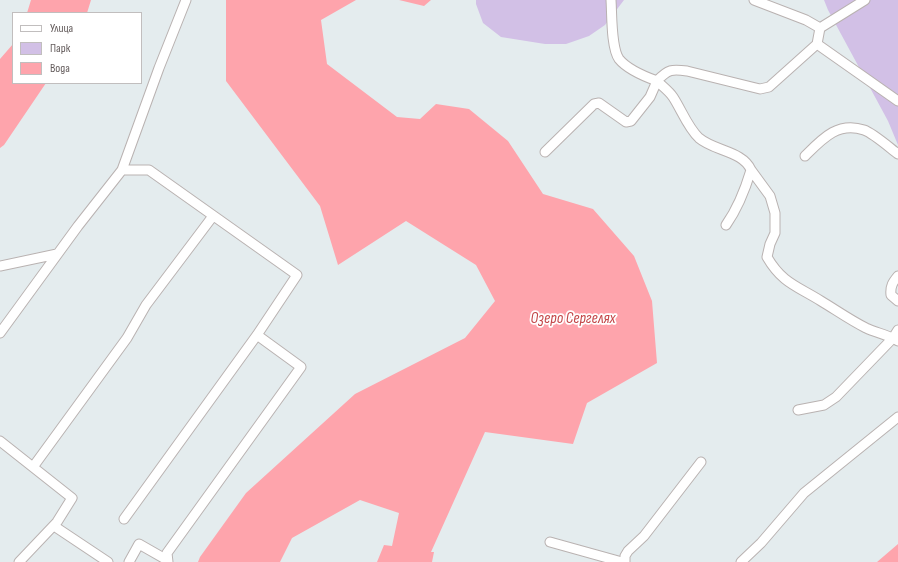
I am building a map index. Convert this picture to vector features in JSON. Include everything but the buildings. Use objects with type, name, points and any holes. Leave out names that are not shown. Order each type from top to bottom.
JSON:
[{"type":"street","points":[[0,333],[57,254],[122,170],[159,68],[186,0]]},
{"type":"street","points":[[611,0],[614,40],[619,59],[640,74],[657,81],[671,95],[699,138],[708,144],[740,158],[748,164],[770,196],[775,213],[775,233],[770,244],[767,257],[773,267],[790,284],[821,301],[842,315],[868,329],[896,336]]},
{"type":"street","points":[[754,0],[806,20],[820,28]]},
{"type":"street","points":[[545,152],[594,104],[599,104],[626,122],[631,121],[650,97],[657,81],[668,71],[675,69],[688,70],[760,89],[769,87],[817,44],[820,28],[865,0]]},
{"type":"street","points":[[817,44],[898,101]]},
{"type":"street","points":[[805,156],[824,137],[846,127],[865,130],[898,154]]},
{"type":"street","points":[[122,170],[149,170],[297,275],[257,334],[124,519]]},
{"type":"street","points":[[726,225],[744,192],[751,170]]},
{"type":"street","points":[[33,467],[127,338],[146,305],[213,216]]},
{"type":"street","points":[[0,266],[57,254]]},
{"type":"street","points":[[898,276],[892,284],[890,290],[891,294],[898,300]]},
{"type":"street","points":[[168,561],[167,553],[301,367],[257,334]]},
{"type":"street","points":[[798,410],[824,405],[836,397],[896,336]]},
{"type":"street","points":[[741,562],[761,543],[804,493],[898,417]]},
{"type":"street","points":[[0,441],[72,498],[54,526],[19,562]]},
{"type":"street","points":[[625,562],[625,556],[628,551],[644,536],[701,462]]},
{"type":"street","points":[[54,526],[108,562]]},
{"type":"street","points":[[550,542],[622,562]]},
{"type":"street","points":[[129,562],[139,544],[168,561]]},
{"type":"green space","points":[[476,0],[624,0],[605,25],[589,36],[566,44],[545,44],[501,37],[483,23]]},
{"type":"green space","points":[[824,0],[898,0],[898,145],[888,121]]},
{"type":"water","points":[[31,0],[91,0],[87,12],[27,12]]},
{"type":"water","name":"Озеро Сергелях","points":[[226,0],[356,0],[321,20],[327,64],[397,117],[420,119],[436,104],[469,109],[508,141],[543,194],[593,209],[634,256],[652,301],[657,363],[587,403],[573,444],[485,432],[431,552],[434,552],[432,562],[377,562],[384,545],[392,546],[399,513],[360,500],[292,538],[280,562],[198,562],[200,557],[246,493],[355,394],[465,338],[495,301],[476,265],[406,221],[338,265],[320,206],[226,81]]},
{"type":"water","points":[[399,0],[431,0],[424,6]]},
{"type":"water","points":[[12,45],[12,84],[45,84],[4,145],[0,148],[0,59]]},
{"type":"water","points":[[898,544],[898,562],[877,562]]}]
